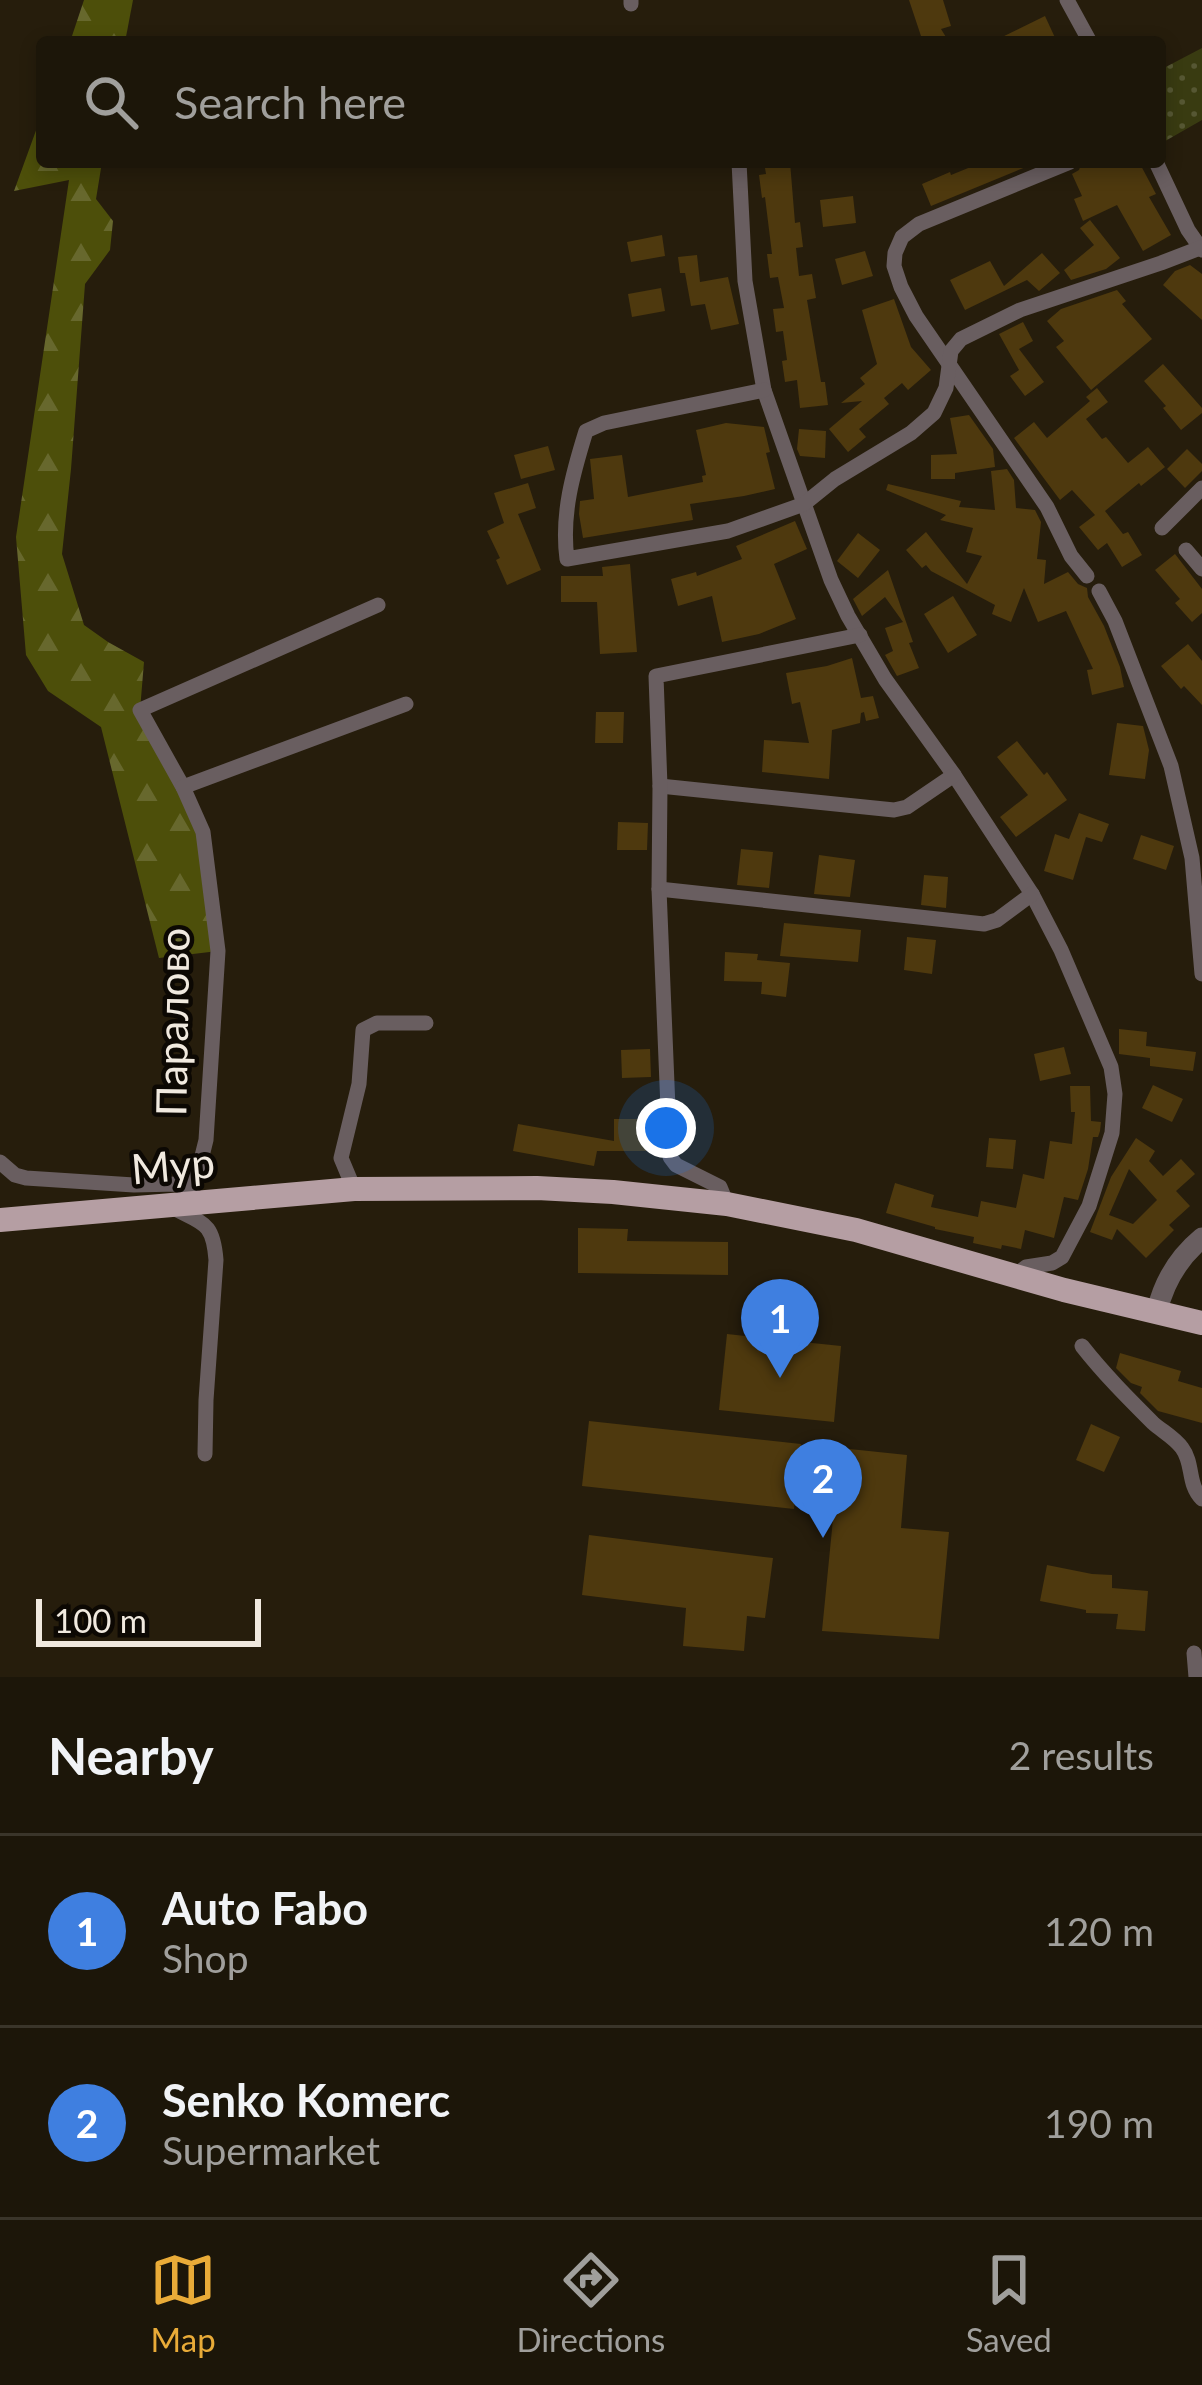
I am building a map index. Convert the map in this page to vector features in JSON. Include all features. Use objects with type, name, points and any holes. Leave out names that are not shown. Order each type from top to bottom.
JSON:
[{"type":"main road","name":"Мур","points":[[0,1220],[184,1198],[238,1199],[354,1189],[582,1190],[727,1204],[856,1230],[1202,1323]]},
{"type":"street","points":[[1067,0],[1087,36]]},
{"type":"street","points":[[739,168],[745,281],[764,390],[831,580],[910,715],[1032,894],[1061,950],[1114,1080],[1110,1147],[1066,1251],[1057,1261],[1026,1268],[1014,1276]]},
{"type":"street","points":[[1055,168],[919,224],[902,237],[893,266],[916,316],[1047,507],[1071,556],[1087,576]]},
{"type":"street","points":[[764,390],[604,423],[586,431],[570,481],[566,559],[728,531],[804,504],[934,413],[946,388],[951,351],[961,338],[1020,310],[1201,249],[1159,168]]},
{"type":"street","points":[[1162,528],[1202,488]]},
{"type":"street","points":[[1186,550],[1202,569]]},
{"type":"street","points":[[1099,591],[1174,762],[1192,858],[1202,974]]},
{"type":"street","name":"Паралово","points":[[184,1198],[206,1140],[218,951],[203,832],[140,710],[378,605]]},
{"type":"street","points":[[727,1204],[720,1187],[676,1165],[670,1157],[658,889],[656,676],[860,635]]},
{"type":"street","points":[[183,787],[406,704]]},
{"type":"street","points":[[659,787],[894,810],[907,807],[953,775]]},
{"type":"street","points":[[658,889],[984,924],[1032,894]]},
{"type":"street","points":[[354,1189],[341,1157],[359,1084],[363,1030],[376,1023],[426,1023]]},
{"type":"street","points":[[0,1162],[26,1178],[184,1198],[212,1232],[216,1260],[205,1454]]},
{"type":"street","points":[[1157,1311],[1175,1267],[1202,1238]]},
{"type":"street","points":[[1082,1346],[1112,1384],[1180,1445],[1192,1486],[1202,1499]]},
{"type":"street","points":[[1193,1653],[1196,1677]]},
{"type":"shaded area","points":[[1202,48],[1202,120],[1166,141],[1166,67]]},
{"type":"green space","points":[[84,0],[133,0],[126,36],[72,36]]},
{"type":"green space","points":[[36,130],[36,168],[101,168],[96,199],[113,221],[110,250],[85,284],[62,554],[84,625],[144,662],[140,710],[203,832],[218,951],[159,958],[101,727],[48,691],[26,655],[16,537],[69,180],[14,191]]},
{"type":"building","points":[[909,0],[943,0],[951,26],[941,29],[945,36],[921,36]]},
{"type":"building","points":[[1045,16],[1054,36],[1004,36]]},
{"type":"building","points":[[765,168],[790,168],[795,223],[800,222],[803,247],[796,248],[799,276],[812,274],[816,298],[807,300],[828,405],[800,408],[797,380],[785,382],[783,331],[776,332],[773,309],[784,308],[778,277],[770,278],[767,254],[772,254],[759,175],[766,174]]},
{"type":"building","points":[[968,168],[1023,168],[931,206],[922,184]]},
{"type":"building","points":[[1142,168],[1156,194],[1149,197],[1171,235],[1143,251],[1117,205],[1083,221],[1074,199],[1082,196],[1072,174]]},
{"type":"building","points":[[853,196],[856,223],[823,227],[820,200]]},
{"type":"building","points":[[1090,220],[1120,258],[1106,269],[1071,280],[1064,270],[1094,245],[1080,228]]},
{"type":"building","points":[[662,235],[665,256],[631,262],[627,242]]},
{"type":"building","points":[[865,251],[873,276],[842,285],[835,259]]},
{"type":"building","points":[[1042,253],[1060,273],[1039,291],[1027,280],[965,310],[950,280],[990,261],[1004,286]]},
{"type":"building","points":[[697,255],[700,282],[728,277],[739,324],[711,330],[705,304],[691,306],[678,257]]},
{"type":"building","points":[[1190,265],[1202,274],[1202,320],[1163,285],[1175,271]]},
{"type":"building","points":[[661,288],[665,311],[632,317],[628,294]]},
{"type":"building","points":[[1117,290],[1126,301],[1122,304],[1152,339],[1091,390],[1056,347],[1064,341],[1047,321],[1061,309]]},
{"type":"building","points":[[894,299],[911,347],[931,370],[908,390],[902,383],[884,398],[889,404],[859,429],[866,437],[848,452],[829,429],[862,401],[841,403],[865,384],[860,378],[877,364],[862,310]]},
{"type":"building","points":[[1023,322],[1033,341],[1019,349],[1044,382],[1025,396],[1010,376],[1019,370],[999,334]]},
{"type":"building","points":[[1163,364],[1202,408],[1181,430],[1144,381]]},
{"type":"building","points":[[1097,388],[1108,402],[1086,419],[1102,439],[1106,437],[1128,463],[1148,447],[1165,467],[1105,511],[1123,534],[1128,532],[1142,555],[1122,567],[1107,543],[1098,550],[1079,527],[1095,515],[1072,490],[1060,500],[1014,438],[1034,422],[1047,438],[1090,401],[1086,397]]},
{"type":"building","points":[[969,415],[993,449],[995,467],[955,473],[955,479],[931,479],[931,455],[957,454],[950,418]]},
{"type":"building","points":[[726,423],[764,427],[775,489],[690,504],[693,520],[583,538],[580,501],[594,499],[590,459],[622,455],[628,497],[703,482],[706,475],[696,430]]},
{"type":"building","points":[[799,429],[826,431],[825,458],[800,456]]},
{"type":"building","points":[[548,446],[555,470],[521,479],[514,455]]},
{"type":"building","points":[[1187,449],[1202,464],[1202,471],[1185,488],[1167,469]]},
{"type":"building","points":[[1007,469],[1014,480],[1016,508],[1035,510],[1041,522],[1037,559],[1046,560],[1044,584],[1068,572],[1087,588],[1124,687],[1092,695],[1087,670],[1093,669],[1066,611],[1038,622],[1024,588],[1011,622],[992,614],[995,605],[926,565],[922,568],[906,550],[926,532],[967,584],[982,556],[966,552],[973,528],[940,520],[946,515],[886,490],[888,484],[961,501],[959,507],[995,510],[991,471]]},
{"type":"building","points":[[528,483],[536,508],[518,514],[541,570],[507,585],[487,531],[504,523],[494,493]]},
{"type":"building","points":[[795,521],[807,549],[774,564],[796,619],[722,642],[712,596],[678,606],[671,579],[696,572],[697,576],[742,559],[736,546]]},
{"type":"building","points":[[858,533],[880,550],[858,578],[837,561]]},
{"type":"building","points":[[1175,554],[1202,589],[1202,613],[1192,622],[1155,570]]},
{"type":"building","points":[[630,564],[637,652],[600,654],[597,602],[561,602],[561,576],[603,576],[602,567]]},
{"type":"building","points":[[888,570],[919,668],[897,676],[885,655],[893,651],[885,628],[903,622],[885,597],[862,616],[853,599]]},
{"type":"building","points":[[953,596],[977,635],[948,653],[924,614]]},
{"type":"building","points":[[1188,644],[1202,661],[1202,705],[1161,666]]},
{"type":"building","points":[[852,658],[861,698],[873,696],[879,718],[866,721],[864,712],[860,723],[832,730],[829,779],[762,772],[764,740],[809,743],[800,702],[792,704],[786,673]]},
{"type":"building","points":[[596,712],[624,712],[623,743],[595,743]]},
{"type":"building","points":[[1117,723],[1143,726],[1149,750],[1145,779],[1109,775]]},
{"type":"building","points":[[1017,741],[1067,800],[1016,837],[1000,817],[1028,795],[997,757]]},
{"type":"building","points":[[1079,813],[1109,824],[1102,842],[1086,837],[1073,880],[1044,871],[1055,834],[1069,839]]},
{"type":"building","points":[[618,822],[648,823],[647,850],[617,850]]},
{"type":"building","points":[[1141,835],[1174,846],[1166,870],[1133,859]]},
{"type":"building","points":[[741,849],[773,852],[769,888],[737,885]]},
{"type":"building","points":[[819,855],[855,860],[850,897],[814,894]]},
{"type":"building","points":[[924,875],[948,877],[946,908],[921,905]]},
{"type":"building","points":[[784,923],[861,930],[858,962],[780,956]]},
{"type":"building","points":[[907,937],[936,940],[932,974],[904,970]]},
{"type":"building","points":[[725,952],[790,963],[786,997],[761,994],[762,982],[724,981]]},
{"type":"building","points":[[1119,1029],[1147,1032],[1146,1046],[1196,1052],[1193,1071],[1150,1066],[1150,1058],[1119,1054]]},
{"type":"building","points":[[1064,1047],[1071,1074],[1040,1081],[1034,1054]]},
{"type":"building","points":[[650,1049],[651,1077],[622,1078],[621,1050]]},
{"type":"building","points":[[1153,1085],[1183,1099],[1172,1122],[1142,1108]]},
{"type":"building","points":[[1070,1086],[1090,1086],[1091,1121],[1101,1122],[1078,1200],[1064,1197],[1054,1238],[1025,1230],[1021,1249],[1002,1245],[1001,1249],[886,1213],[895,1183],[934,1195],[931,1207],[978,1217],[981,1201],[1016,1208],[1023,1174],[1044,1179],[1050,1141],[1072,1144],[1075,1112],[1071,1112]]},
{"type":"building","points":[[614,1119],[646,1119],[646,1151],[597,1151],[594,1166],[513,1151],[518,1124],[614,1141]]},
{"type":"building","points":[[989,1138],[1016,1140],[1013,1169],[986,1167]]},
{"type":"building","points":[[1136,1138],[1155,1151],[1149,1161],[1163,1176],[1181,1159],[1195,1174],[1176,1191],[1190,1206],[1169,1225],[1174,1230],[1146,1258],[1117,1229],[1112,1240],[1090,1232],[1111,1177]],"holes":[[[1129,1169],[1157,1200],[1133,1224],[1109,1215]]]},
{"type":"building","points":[[578,1228],[628,1229],[627,1241],[728,1242],[728,1275],[578,1273]]},
{"type":"building","points":[[727,1334],[841,1346],[834,1422],[719,1410]]},
{"type":"building","points":[[1120,1353],[1181,1371],[1178,1381],[1202,1388],[1202,1423],[1158,1411],[1140,1393],[1142,1387],[1116,1368]]},
{"type":"building","points":[[589,1421],[801,1444],[794,1509],[582,1486]]},
{"type":"building","points":[[1091,1424],[1120,1437],[1104,1472],[1076,1460]]},
{"type":"building","points":[[840,1448],[907,1455],[901,1528],[949,1532],[939,1639],[822,1631]]},
{"type":"building","points":[[589,1535],[773,1558],[765,1618],[747,1616],[744,1651],[683,1646],[686,1608],[582,1595]]},
{"type":"building","points":[[1047,1565],[1112,1575],[1112,1588],[1148,1591],[1145,1631],[1116,1629],[1118,1614],[1086,1613],[1040,1601]]},
{"type":"place","name":"Auto Fabo","points":[[780,1378]]},
{"type":"place","name":"Senko Komerc","points":[[823,1538]]}]
